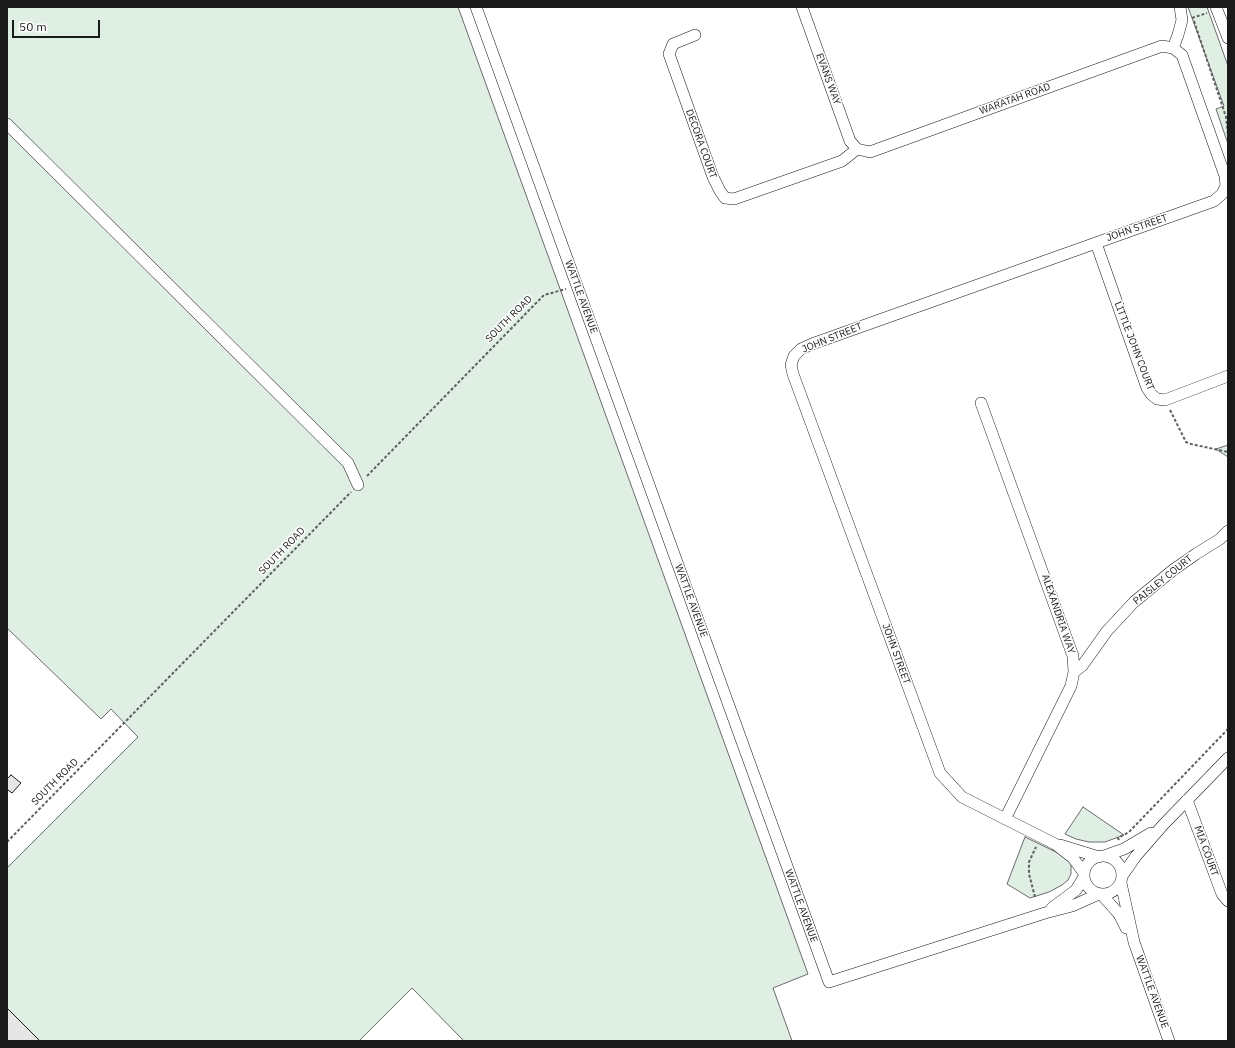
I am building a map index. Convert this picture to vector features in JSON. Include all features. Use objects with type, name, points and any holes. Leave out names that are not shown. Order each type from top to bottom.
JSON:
[{"type":"street","name":"WATTLE AVENUE","points":[[476,7],[829,982],[1045,913],[1072,906],[1100,894],[1119,914],[1134,942]]},
{"type":"street","name":"EVANS WAY","points":[[802,7],[850,141],[857,149]]},
{"type":"street","points":[[1173,48],[1182,20],[1180,7]]},
{"type":"street","points":[[1217,9],[1228,38]]},
{"type":"street","name":"DECORA COURT","points":[[695,35],[673,44],[669,54],[713,177],[725,198],[734,199],[842,161],[857,149]]},
{"type":"street","name":"WARATAH ROAD","points":[[857,149],[870,152],[1162,46],[1173,48]]},
{"type":"street","name":"JOHN STREET","points":[[1101,857],[1055,844],[1041,838],[962,797],[940,773],[793,374],[791,365],[794,356],[801,349],[812,344],[1214,201],[1222,194],[1226,186],[1223,170],[1182,55],[1173,48]]},
{"type":"street","points":[[7,124],[348,463],[358,485]]},
{"type":"street","name":"LITTLE JOHN COURT","points":[[1096,243],[1147,388],[1157,399],[1166,400],[1228,376]]},
{"type":"street","name":"ALEXANDRIA WAY","points":[[981,403],[1071,649],[1074,672],[1071,686],[1005,819]]},
{"type":"street","name":"PAISLEY COURT","points":[[1074,672],[1082,666],[1107,631],[1134,602],[1173,570],[1220,539],[1228,531]]},
{"type":"street","points":[[1163,825],[1124,850],[1089,862],[1084,875],[1089,888],[1093,892],[1100,894],[1114,892],[1136,856],[1163,825],[1228,758]]},
{"type":"street","name":"MIA COURT","points":[[1187,800],[1222,894],[1228,901]]},
{"type":"street","name":"JOHN STREET","points":[[1055,844],[1073,858],[1084,875]]},
{"type":"street","points":[[1101,857],[1115,860],[1119,865],[1122,880]]},
{"type":"street","name":"WATTLE AVENUE","points":[[1045,913],[1065,900],[1076,890],[1084,875]]},
{"type":"street","name":"WATTLE AVENUE","points":[[1122,880],[1134,942],[1169,1041]]},
{"type":"path","points":[[1217,9],[1192,18],[1226,116],[1228,135]]},
{"type":"path","name":"SOUTH ROAD","points":[[7,842],[544,295],[577,286]]},
{"type":"path","points":[[1166,400],[1186,442],[1228,452]]},
{"type":"path","points":[[1124,850],[1118,838],[1129,832],[1228,729]]},
{"type":"path","points":[[1035,897],[1029,874],[1029,862],[1041,838]]},
{"type":"green space","points":[[7,7],[458,7],[808,974],[773,988],[792,1041],[464,1041],[412,988],[359,1041],[7,1041],[7,868],[138,737],[111,709],[101,719],[7,628]]},
{"type":"green space","points":[[1188,7],[1207,7],[1228,66],[1228,144],[1216,109],[1224,106]]},
{"type":"green space","points":[[1228,445],[1228,457],[1216,449]]},
{"type":"green space","points":[[1083,807],[1124,835],[1105,842],[1089,842],[1076,839],[1065,834]]},
{"type":"green space","points":[[1025,837],[1060,854],[1071,862],[1071,874],[1068,880],[1049,892],[1030,898],[1007,884]]},
{"type":"building","points":[[11,775],[21,783],[12,793],[8,790],[7,792],[7,779]]},
{"type":"building","points":[[7,1008],[40,1041],[7,1041]]}]
